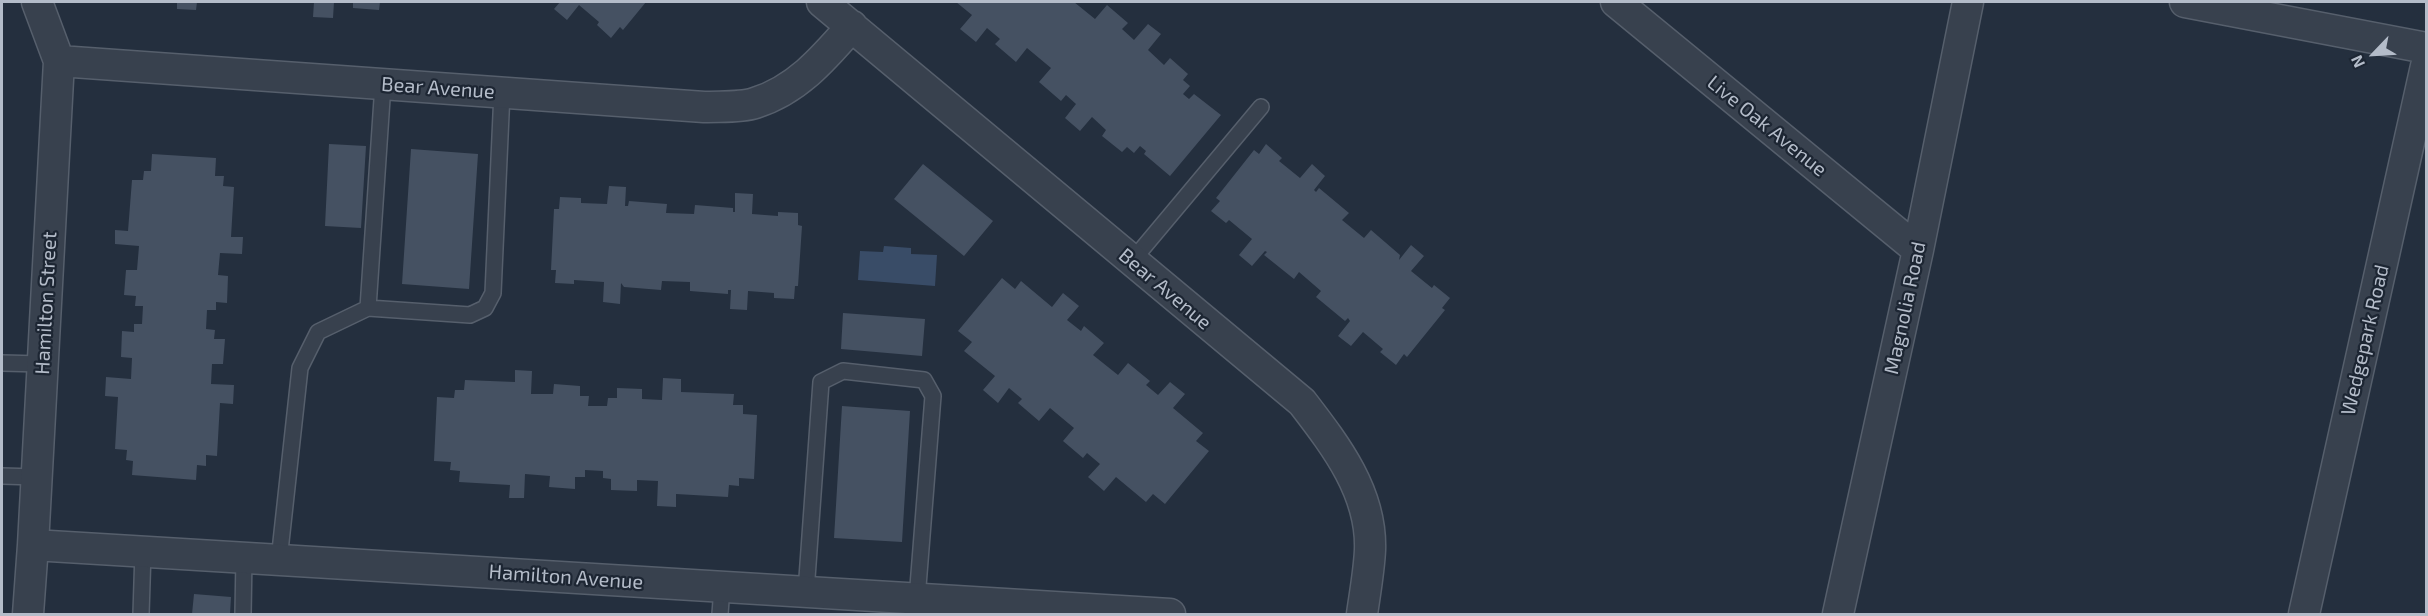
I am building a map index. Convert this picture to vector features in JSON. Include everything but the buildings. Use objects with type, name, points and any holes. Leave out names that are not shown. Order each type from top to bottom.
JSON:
[{"type":"street","points":[[37,2],[59,61]]},
{"type":"street","name":"Bear Avenue","points":[[822,2],[1302,402],[1334,445],[1357,484],[1366,515],[1370,549],[1362,615]]},
{"type":"street","name":"Live Oak Avenue","points":[[1616,2],[1918,250]]},
{"type":"street","name":"Magnolia Road","points":[[1838,615],[1918,250],[1968,2]]},
{"type":"street","points":[[2185,2],[2427,48]]},
{"type":"street","name":"Bear Avenue","points":[[59,61],[704,107],[754,104],[794,85],[824,58],[852,26]]},
{"type":"street","name":"Hamilton Street","points":[[33,545],[59,61]]},
{"type":"street","name":"Wedgepark Road","points":[[2304,615],[2427,66]]},
{"type":"street","points":[[28,615],[33,545]]},
{"type":"street","name":"Hamilton Avenue","points":[[33,545],[244,557],[721,601],[806,592],[1170,615]]},
{"type":"lane","points":[[368,308],[383,84]]},
{"type":"lane","points":[[279,560],[300,368],[318,332],[368,308],[470,315],[485,309],[493,293],[502,92]]},
{"type":"lane","points":[[1132,261],[1261,107]]},
{"type":"lane","points":[[2,363],[42,364]]},
{"type":"lane","points":[[806,592],[821,382],[843,372],[924,380],[933,396],[917,599]]},
{"type":"lane","points":[[2,476],[36,477]]},
{"type":"lane","points":[[141,615],[143,551]]},
{"type":"lane","points":[[243,615],[244,557]]},
{"type":"water","points":[[884,246],[911,248],[911,254],[937,255],[935,286],[858,280],[860,251],[883,252]]}]
